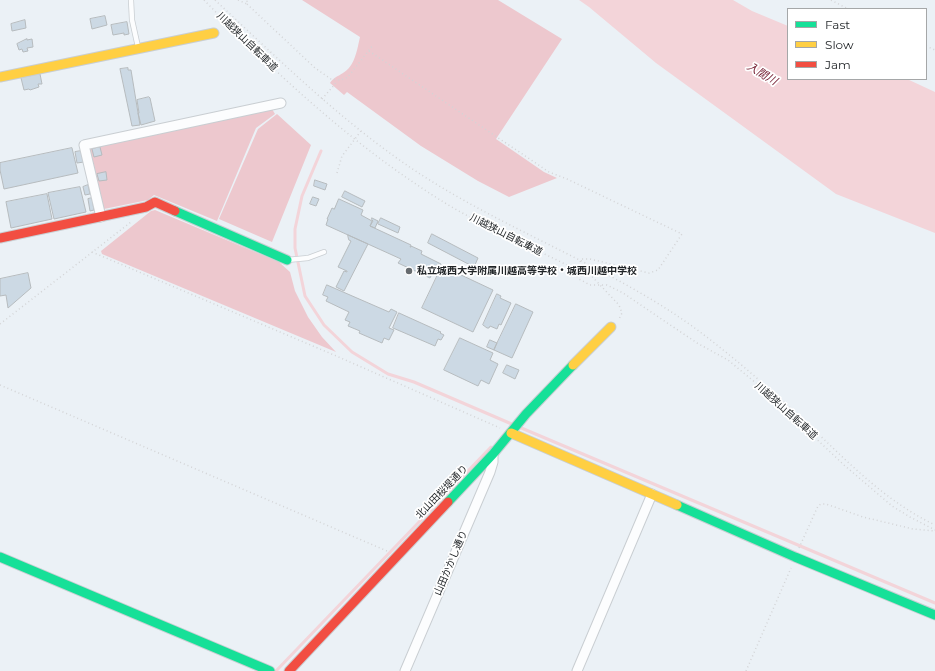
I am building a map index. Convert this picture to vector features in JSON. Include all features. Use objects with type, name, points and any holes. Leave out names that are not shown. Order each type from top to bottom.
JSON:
[{"type":"street","points":[[0,77],[214,33]]},
{"type":"street","points":[[100,217],[84,145],[281,103]]},
{"type":"street","points":[[0,238],[146,207],[155,202],[289,260]]},
{"type":"street","name":"北山田桜堤通り","points":[[289,671],[493,454],[531,409],[611,327]]},
{"type":"street","points":[[511,433],[652,494],[797,554],[935,615]]},
{"type":"street","name":"山田かかし通り","points":[[405,671],[490,472],[493,462],[493,454]]},
{"type":"street","points":[[576,671],[652,494]]},
{"type":"street","points":[[0,557],[270,671]]},
{"type":"lane","points":[[131,0],[131,14],[138,49]]},
{"type":"lane","points":[[289,260],[308,258],[324,252]]},
{"type":"path","name":"川越狭山自転車道","points":[[204,0],[296,90],[387,165],[448,205],[496,231],[569,266],[579,279],[590,285],[607,285],[623,293],[697,343],[728,360],[768,393],[844,466],[892,506],[935,531]]},
{"type":"path","points":[[215,0],[322,99],[402,162],[460,199],[642,293],[717,345],[781,399],[877,489],[910,512],[935,525]]},
{"type":"path","points":[[238,0],[247,4],[315,68],[326,76],[336,80],[348,77],[373,45]]},
{"type":"path","points":[[831,0],[846,8]]},
{"type":"path","points":[[369,51],[549,172],[567,179],[682,234],[658,270],[649,273],[590,259],[582,259],[580,261]]},
{"type":"path","points":[[322,99],[336,84],[336,80]]},
{"type":"path","points":[[338,173],[342,156],[361,131]]},
{"type":"path","points":[[0,324],[133,220]]},
{"type":"path","points":[[92,252],[334,355],[511,433]]},
{"type":"path","points":[[580,261],[582,267],[619,305],[621,309],[620,317],[611,327]]},
{"type":"path","points":[[0,385],[386,551],[394,558]]},
{"type":"path","points":[[746,671],[818,506],[821,504],[826,504],[863,517],[913,529],[935,531]]},
{"type":"shaded area","points":[[302,0],[498,0],[562,39],[496,139],[544,172],[557,178],[509,197],[478,181],[421,146],[347,92],[344,95],[330,83],[334,78],[347,70],[353,62],[360,37]]},
{"type":"shaded area","points":[[272,109],[275,114],[256,128],[217,221],[154,195],[148,200],[104,209],[89,149],[91,146]]},
{"type":"shaded area","points":[[277,114],[311,145],[272,242],[219,219],[258,129]]},
{"type":"shaded area","points":[[155,210],[279,262],[290,272],[295,291],[308,317],[322,337],[336,352],[102,254],[101,251],[151,211]]},
{"type":"water","name":"入間川","points":[[579,0],[733,0],[752,11],[787,26],[787,80],[909,80],[935,92],[935,233],[836,194],[656,63]]},
{"type":"building","points":[[105,16],[107,25],[92,29],[90,19]]},
{"type":"building","points":[[25,20],[26,28],[12,31],[11,24]]},
{"type":"building","points":[[127,22],[129,34],[124,35],[124,33],[113,35],[111,25]]},
{"type":"building","points":[[27,39],[32,39],[33,47],[27,48],[28,51],[23,52],[22,49],[19,50],[17,44]]},
{"type":"building","points":[[128,68],[128,70],[131,70],[140,125],[132,126],[120,69]]},
{"type":"building","points":[[40,74],[42,84],[38,84],[39,87],[24,90],[21,78]]},
{"type":"building","points":[[149,97],[155,121],[141,125],[137,100]]},
{"type":"building","points":[[100,147],[102,155],[94,157],[92,149]]},
{"type":"building","points":[[72,148],[78,173],[4,189],[0,163]]},
{"type":"building","points":[[81,151],[84,162],[77,163],[75,152]]},
{"type":"building","points":[[106,172],[107,180],[99,181],[97,174]]},
{"type":"building","points":[[315,180],[327,184],[325,190],[314,186]]},
{"type":"building","points":[[88,185],[90,194],[85,195],[83,187]]},
{"type":"building","points":[[80,187],[86,212],[54,219],[48,193]]},
{"type":"building","points":[[345,191],[365,201],[362,207],[342,197]]},
{"type":"building","points":[[47,194],[52,219],[11,228],[6,202]]},
{"type":"building","points":[[313,197],[319,199],[316,206],[310,204]]},
{"type":"building","points":[[92,198],[94,210],[90,211],[88,199]]},
{"type":"building","points":[[339,199],[363,210],[361,215],[372,221],[370,226],[411,245],[410,247],[411,246],[422,251],[421,254],[441,264],[440,267],[436,265],[430,278],[398,263],[401,259],[326,225],[332,208],[334,209]]},
{"type":"building","points":[[372,218],[378,221],[375,228],[370,226],[373,221]]},
{"type":"building","points":[[381,218],[400,227],[398,233],[378,224]]},
{"type":"building","points":[[432,234],[478,258],[474,267],[428,243]]},
{"type":"building","points":[[348,235],[368,244],[344,291],[336,287],[344,271],[347,272],[338,267],[351,241],[349,240]]},
{"type":"building","points":[[442,266],[493,290],[473,332],[422,308]]},
{"type":"building","points":[[28,273],[31,288],[8,308],[6,295],[0,296],[0,279]]},
{"type":"building","points":[[327,285],[389,312],[391,309],[397,312],[389,328],[394,330],[389,340],[384,338],[382,343],[359,333],[360,331],[348,326],[350,322],[345,320],[349,312],[326,301],[328,297],[323,295]]},
{"type":"building","points":[[497,294],[501,296],[500,298],[511,303],[501,325],[499,324],[497,329],[490,326],[487,328],[483,325]]},
{"type":"building","points":[[516,304],[533,312],[512,358],[494,350]]},
{"type":"building","points":[[399,313],[441,332],[440,333],[444,335],[441,340],[438,339],[435,346],[393,328]]},
{"type":"building","points":[[460,338],[493,353],[490,360],[498,364],[489,384],[481,380],[478,386],[444,370]]},
{"type":"building","points":[[490,340],[497,343],[494,350],[487,347]]},
{"type":"building","points":[[507,365],[519,370],[515,379],[503,373]]},
{"type":"waterway","points":[[321,151],[302,196],[295,229],[295,248],[305,296],[324,325],[352,352],[388,374],[414,382],[514,425]]},
{"type":"waterway","points":[[519,427],[935,603]]},
{"type":"waterway","points":[[276,671],[491,447]]},
{"type":"traffic: fast","points":[[175,211],[287,260]]},
{"type":"traffic: fast","points":[[448,502],[493,454],[526,414],[573,365]]},
{"type":"traffic: fast","points":[[677,505],[795,557],[935,615]]},
{"type":"traffic: fast","points":[[0,557],[270,671]]},
{"type":"traffic: slow","points":[[0,77],[214,33]]},
{"type":"traffic: slow","points":[[573,365],[611,327]]},
{"type":"traffic: slow","points":[[511,433],[677,505]]},
{"type":"traffic: jam","points":[[0,238],[146,207],[155,202],[175,211]]},
{"type":"traffic: jam","points":[[289,671],[448,502]]},
{"type":"place","name":"私立城西大学附属川越高等学校・城西川越中学校","points":[[409,271]]}]
